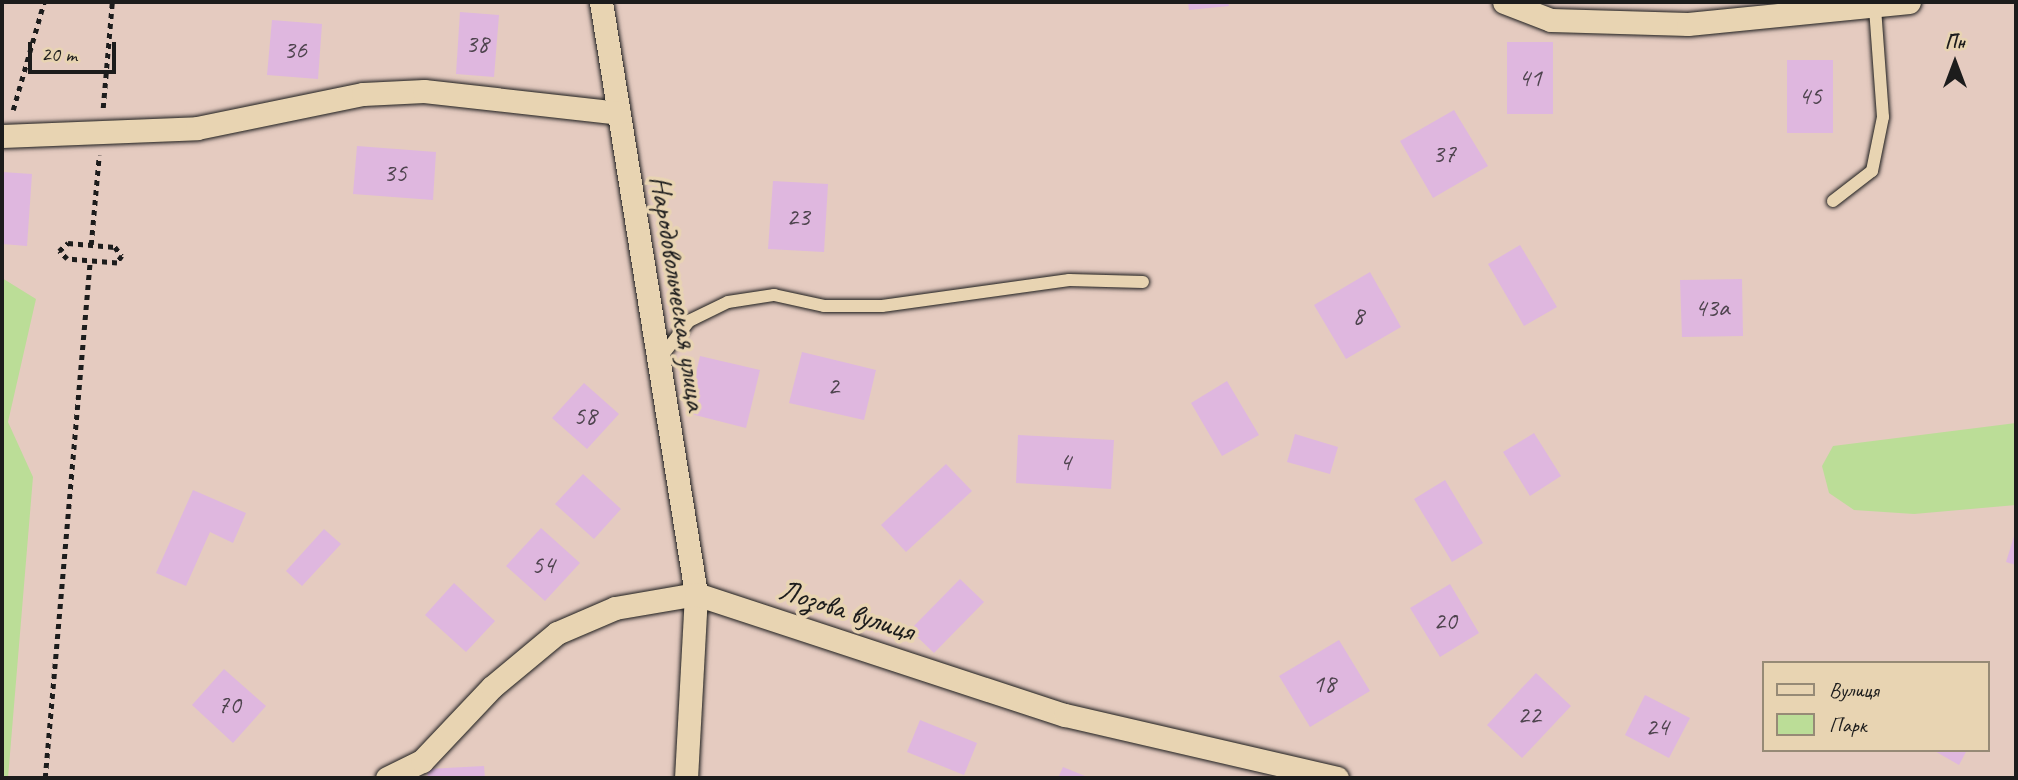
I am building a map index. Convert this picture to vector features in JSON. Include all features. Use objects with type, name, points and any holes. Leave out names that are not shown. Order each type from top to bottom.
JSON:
[{"type":"street","name":"Народовольческая улица","points":[[601,2],[696,594],[686,778]]},
{"type":"street","points":[[1504,2],[1551,20],[1688,24],[1875,8],[1909,2]]},
{"type":"street","points":[[4,135],[197,128],[363,94],[424,91],[619,113]]},
{"type":"street","name":"Лозова вулиця","points":[[387,778],[422,761],[492,687],[557,633],[615,608],[696,594],[1066,715],[1337,778]]},
{"type":"lane","points":[[1833,201],[1872,171],[1883,117],[1875,8]]},
{"type":"lane","points":[[657,361],[689,321],[728,302],[774,295],[824,306],[882,306],[1069,280],[1143,282]]},
{"type":"path","points":[[4,135],[44,2]]},
{"type":"path","points":[[101,132],[112,2]]},
{"type":"path","points":[[91,245],[97,174]]},
{"type":"path","points":[[65,244],[91,245],[118,248],[122,256],[117,263],[90,261],[67,260],[59,251],[65,244]]},
{"type":"path","points":[[44,778],[90,261]]},
{"type":"green space","points":[[2,278],[36,299],[8,422],[33,477],[8,778],[2,778]]},
{"type":"green space","points":[[2016,423],[2016,505],[1914,514],[1854,510],[1829,493],[1822,466],[1833,446]]},
{"type":"building","points":[[1188,2],[1228,2],[1229,6],[1189,10]]},
{"type":"building","points":[[460,12],[499,15],[494,77],[456,74]]},
{"type":"building","points":[[272,20],[322,24],[318,79],[267,75]]},
{"type":"building","points":[[1507,42],[1553,42],[1553,114],[1507,114]]},
{"type":"building","points":[[1787,60],[1833,60],[1833,133],[1787,133]]},
{"type":"building","points":[[1454,110],[1488,166],[1433,198],[1400,141]]},
{"type":"building","points":[[357,146],[436,152],[433,200],[353,194]]},
{"type":"building","points":[[2,172],[32,174],[27,246],[2,244]]},
{"type":"building","points":[[773,181],[828,184],[824,252],[768,249]]},
{"type":"building","points":[[1520,245],[1557,307],[1524,326],[1488,264]]},
{"type":"building","points":[[1370,272],[1401,327],[1346,359],[1314,305]]},
{"type":"building","points":[[1742,279],[1743,336],[1682,337],[1680,280]]},
{"type":"building","points":[[802,352],[876,370],[864,420],[789,403]]},
{"type":"building","points":[[700,356],[760,370],[746,428],[687,413]]},
{"type":"building","points":[[1227,381],[1259,435],[1222,456],[1191,403]]},
{"type":"building","points":[[584,383],[619,414],[587,449],[552,418]]},
{"type":"building","points":[[1534,433],[1561,476],[1530,496],[1503,452]]},
{"type":"building","points":[[1295,434],[1338,447],[1330,474],[1287,462]]},
{"type":"building","points":[[1018,435],[1114,440],[1111,489],[1016,483]]},
{"type":"building","points":[[946,464],[972,491],[906,552],[881,525]]},
{"type":"building","points":[[583,474],[621,509],[594,539],[555,504]]},
{"type":"building","points":[[1445,480],[1483,543],[1452,562],[1414,499]]},
{"type":"building","points":[[193,490],[246,513],[233,543],[210,532],[186,586],[156,573]]},
{"type":"building","points":[[541,528],[580,563],[545,601],[506,566]]},
{"type":"building","points":[[324,529],[341,544],[302,586],[286,571]]},
{"type":"building","points":[[2016,530],[2016,565],[2006,562]]},
{"type":"building","points":[[960,579],[984,602],[934,653],[910,630]]},
{"type":"building","points":[[454,583],[495,621],[466,652],[425,615]]},
{"type":"building","points":[[1450,584],[1479,633],[1440,657],[1410,608]]},
{"type":"building","points":[[1339,640],[1370,691],[1310,727],[1279,676]]},
{"type":"building","points":[[224,669],[266,706],[233,743],[192,705]]},
{"type":"building","points":[[1536,673],[1571,706],[1522,758],[1487,725]]},
{"type":"building","points":[[1645,695],[1690,718],[1669,758],[1625,735]]},
{"type":"building","points":[[920,720],[977,743],[964,775],[907,752]]},
{"type":"building","points":[[1936,752],[1966,752],[1959,765]]},
{"type":"building","points":[[484,766],[485,778],[428,778],[427,769]]},
{"type":"building","points":[[1063,767],[1090,778],[1058,778]]}]
